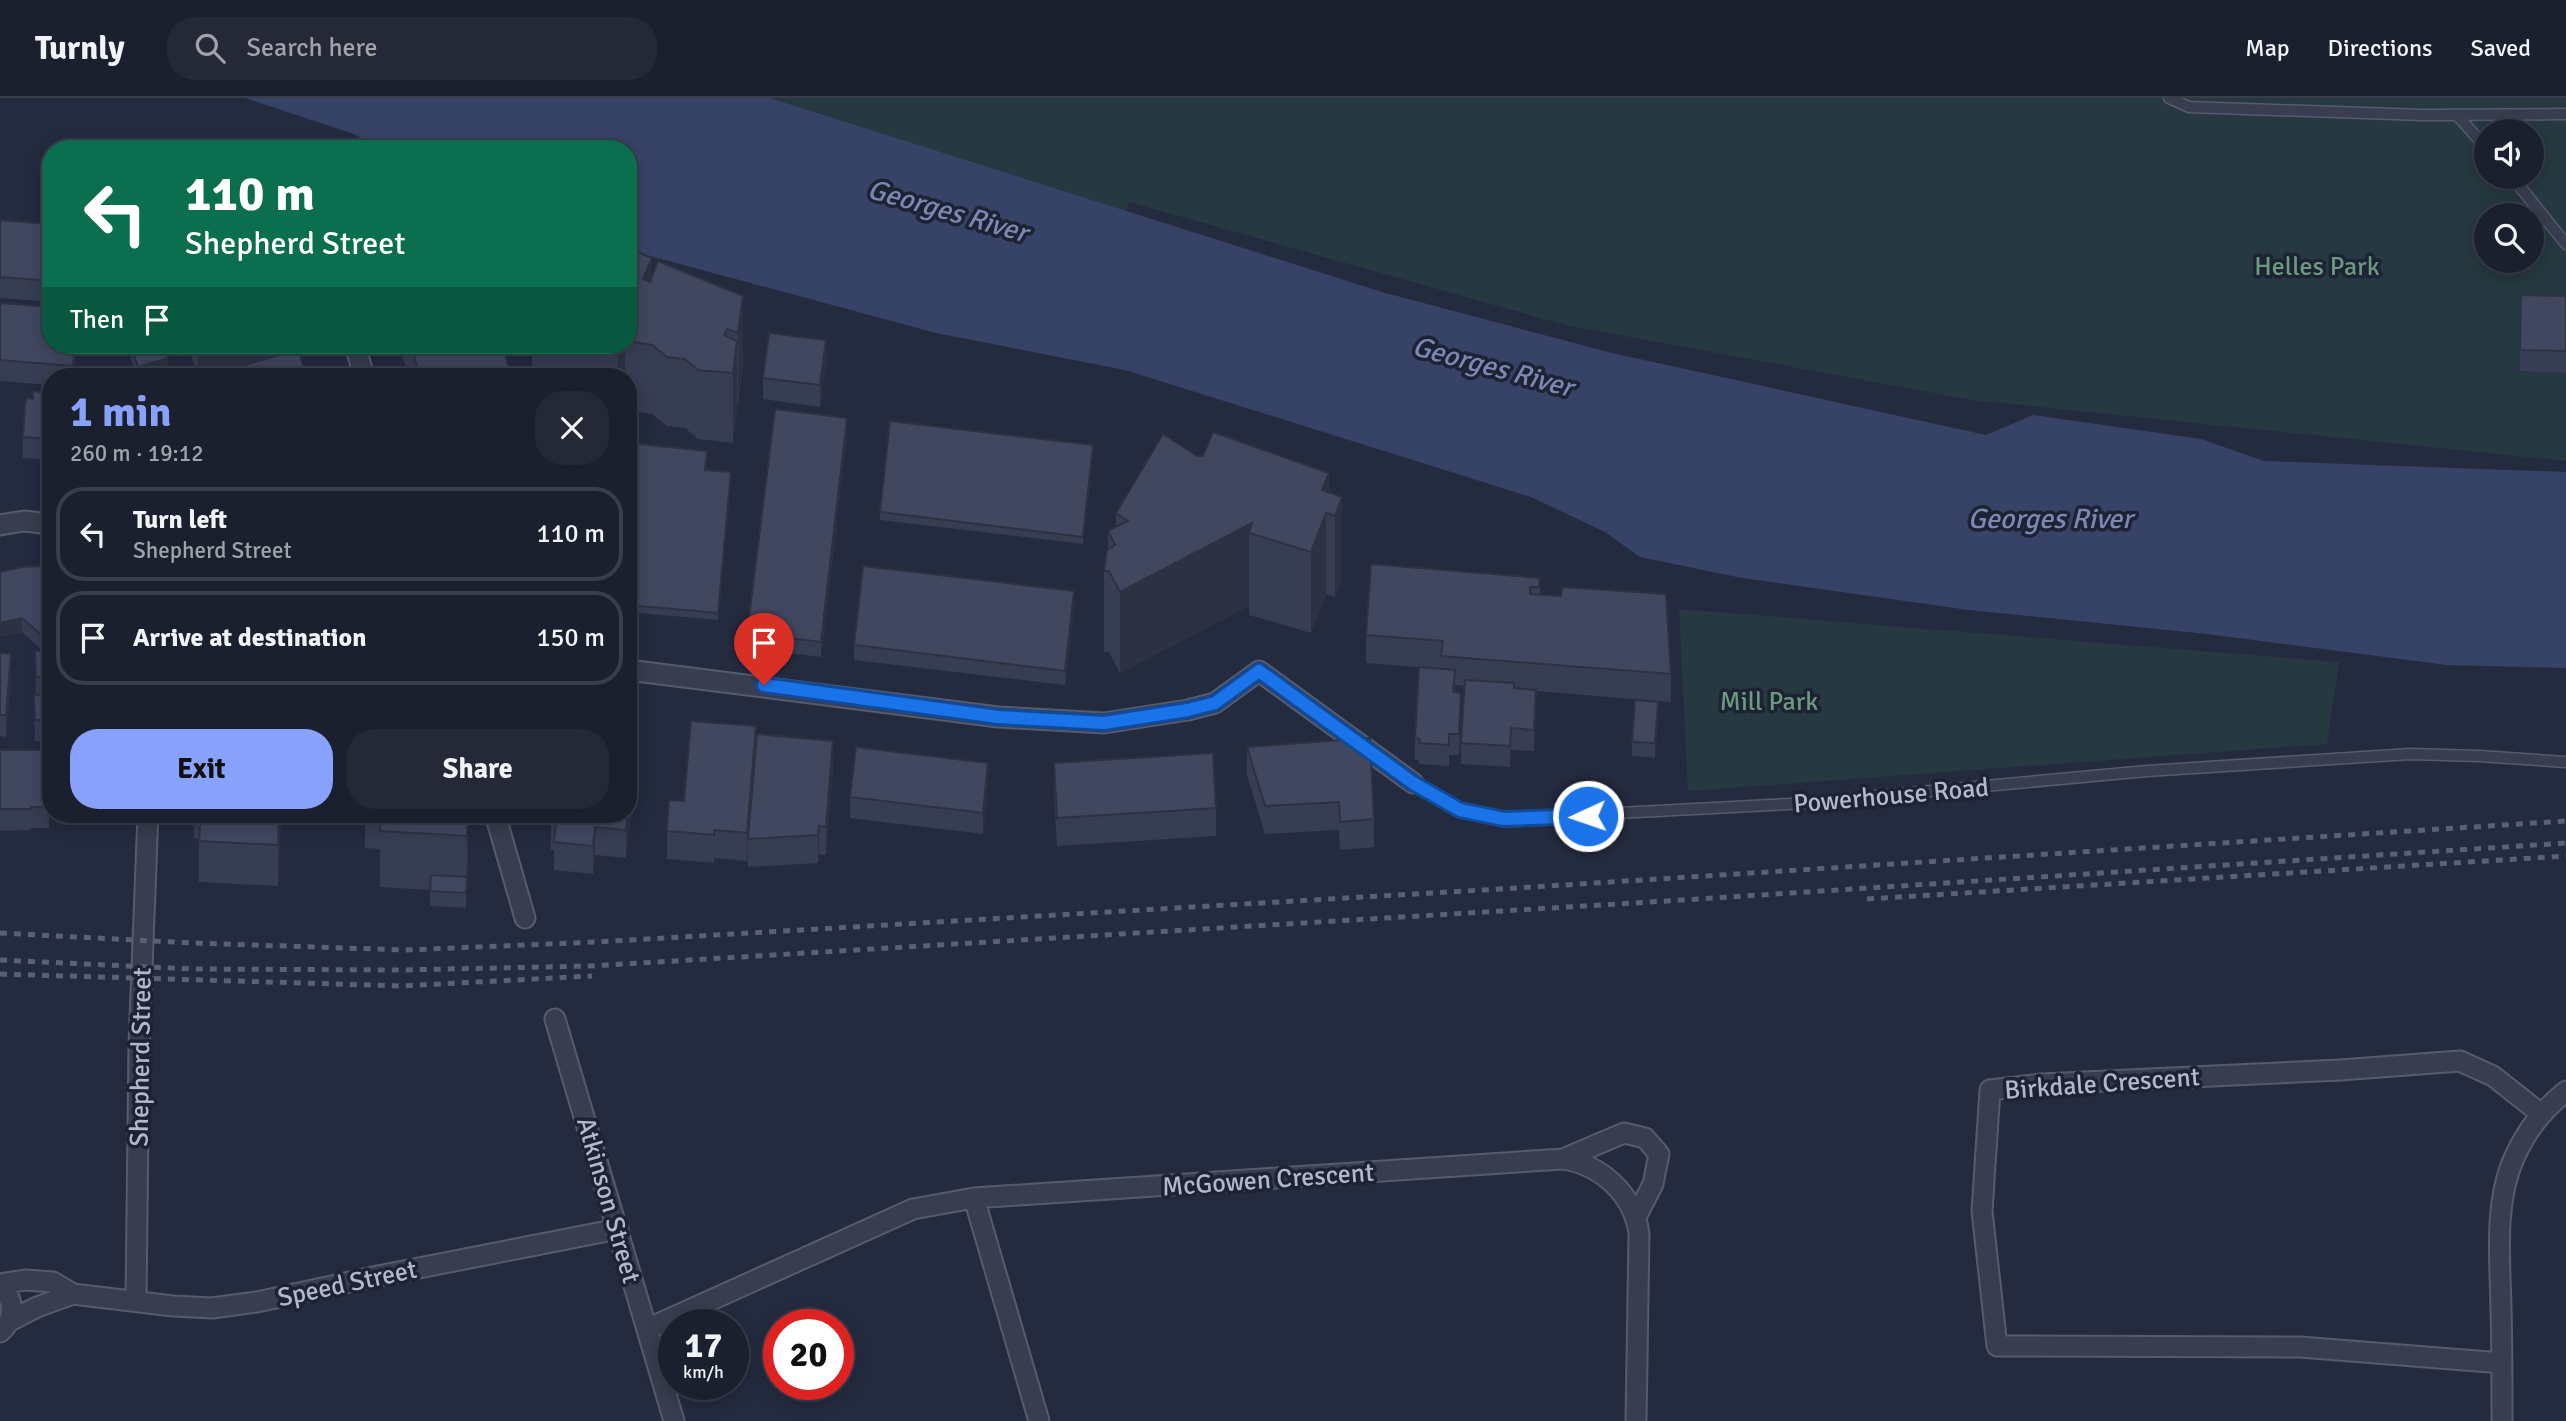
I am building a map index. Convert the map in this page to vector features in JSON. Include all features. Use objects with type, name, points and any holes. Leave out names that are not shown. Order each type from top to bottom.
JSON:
[{"type":"street","points":[[0,524],[24,521],[42,523]]},
{"type":"street","name":"Powerhouse Road","points":[[637,671],[741,682],[998,717],[1104,723],[1188,710],[1215,703],[1259,671],[1413,783]]},
{"type":"street","name":"Shepherd Street","points":[[136,1301],[139,1044],[148,823]]},
{"type":"street","points":[[498,823],[525,918]]},
{"type":"street","name":"Atkinson Street","points":[[555,1018],[674,1421]]},
{"type":"street","name":"Birkdale Crescent","points":[[2502,1363],[2300,1347],[1997,1346],[1982,1211],[1990,1090],[2042,1084],[2340,1070],[2460,1061],[2493,1076],[2540,1113]]},
{"type":"street","points":[[2502,1421],[2500,1276],[2503,1193],[2514,1160],[2540,1113],[2566,1091]]},
{"type":"street","name":"McGowen Crescent","points":[[647,1329],[913,1209],[974,1198],[1563,1159],[1581,1162],[1601,1173],[1618,1187],[1637,1214],[1653,1184],[1659,1154],[1645,1138],[1624,1133],[1563,1159]]},
{"type":"street","points":[[974,1198],[1039,1421]]},
{"type":"street","points":[[1636,1421],[1639,1247],[1637,1214]]},
{"type":"street","name":"Speed Street","points":[[5,1326],[13,1311],[11,1299],[0,1285],[25,1280],[53,1282],[73,1294],[212,1308],[257,1302],[618,1229]]},
{"type":"street","name":"Speed Street","points":[[5,1326],[37,1307],[73,1294]]},
{"type":"lane","points":[[2169,98],[2189,107],[2457,115],[2566,114]]},
{"type":"lane","points":[[2457,115],[2474,134]]},
{"type":"lane","points":[[2522,189],[2566,244]]},
{"type":"lane","name":"Powerhouse Road","points":[[1413,783],[1460,810],[1504,819],[1789,804],[2147,771],[2410,754],[2566,762]]},
{"type":"green space","name":"Helles Park","points":[[770,98],[2566,98],[2566,461],[1972,400],[1565,325],[1129,202],[1126,211]]},
{"type":"green space","name":"Mill Park","points":[[1679,609],[2339,662],[2327,744],[1688,791]]},
{"type":"water","name":"Georges River","points":[[245,98],[770,98],[1382,292],[1612,353],[1986,435],[2033,415],[2201,439],[2264,461],[2566,472],[2566,668],[2447,665],[2207,634],[1969,610],[1742,578],[1640,557],[1605,532],[1531,497],[1125,370],[936,333],[637,252],[637,140],[365,140]]},
{"type":"building","points":[[0,220],[42,223],[42,280],[0,277]]},
{"type":"building","points":[[637,252],[652,258],[643,279],[650,282],[658,261],[743,296],[738,333],[727,329],[724,335],[737,341],[733,373],[698,370],[685,359],[667,357],[652,345],[637,342]]},
{"type":"building","points":[[2521,295],[2566,296],[2566,351],[2520,350]]},
{"type":"building","points":[[0,303],[42,306],[42,354],[74,354],[73,366],[0,360]]},
{"type":"building","points":[[769,333],[826,340],[820,385],[763,378]]},
{"type":"building","points":[[134,354],[167,354],[168,358],[138,367]]},
{"type":"building","points":[[282,354],[300,354],[304,368],[236,368]]},
{"type":"building","points":[[414,354],[505,354],[509,368],[418,368]]},
{"type":"building","points":[[33,391],[42,392],[42,438],[23,437],[25,404],[27,398],[33,399]]},
{"type":"building","points":[[775,409],[847,418],[821,642],[747,633]]},
{"type":"building","points":[[890,421],[1093,445],[1083,537],[880,512]]},
{"type":"building","points":[[1213,432],[1329,473],[1322,490],[1342,497],[1335,516],[1326,513],[1311,552],[1249,533],[1252,523],[1120,592],[1109,571],[1104,571],[1107,550],[1115,545],[1108,531],[1128,521],[1116,513],[1163,434],[1197,456],[1203,456]]},
{"type":"building","points":[[637,444],[707,451],[705,470],[731,472],[718,613],[637,606]]},
{"type":"building","points":[[1371,564],[1540,578],[1539,587],[1530,587],[1530,594],[1561,596],[1562,587],[1666,594],[1671,674],[1441,656],[1443,641],[1366,635]]},
{"type":"building","points":[[863,566],[1074,591],[1065,671],[854,645]]},
{"type":"building","points":[[22,567],[42,567],[42,636],[22,618],[0,623],[0,572]]},
{"type":"building","points":[[35,651],[42,651],[42,676],[36,677]]},
{"type":"building","points":[[0,653],[11,654],[6,715],[0,715]]},
{"type":"building","points":[[1419,667],[1455,670],[1453,692],[1461,693],[1459,734],[1449,734],[1449,745],[1419,743],[1420,739],[1415,738]]},
{"type":"building","points":[[1465,680],[1514,683],[1514,688],[1536,690],[1534,730],[1511,728],[1510,746],[1461,743]]},
{"type":"building","points":[[34,695],[42,695],[42,720],[35,720]]},
{"type":"building","points":[[1635,700],[1658,702],[1655,743],[1632,742]]},
{"type":"building","points":[[691,721],[756,726],[747,833],[714,830],[714,835],[667,831],[669,800],[684,801]]},
{"type":"building","points":[[757,734],[833,741],[826,827],[819,826],[818,835],[748,839]]},
{"type":"building","points":[[1370,738],[1374,819],[1340,822],[1339,802],[1265,806],[1247,747]]},
{"type":"building","points":[[856,747],[988,763],[983,813],[850,797]]},
{"type":"building","points":[[0,750],[42,750],[42,807],[0,809]]},
{"type":"building","points":[[1213,753],[1216,808],[1057,818],[1054,763]]},
{"type":"building","points":[[200,823],[279,823],[278,845],[199,841]]},
{"type":"building","points":[[380,823],[468,823],[467,836],[380,831]]},
{"type":"building","points":[[556,823],[627,823],[626,830],[595,827],[593,846],[554,842]]},
{"type":"building","points":[[431,875],[467,877],[466,893],[430,891]]},
{"type":"railway","points":[[0,933],[406,950],[596,942],[1517,888],[2566,821]]},
{"type":"railway","points":[[0,960],[192,969],[401,970],[591,966],[2566,843]]},
{"type":"railway","points":[[1867,899],[2566,856]]},
{"type":"railway","points":[[0,974],[402,986],[592,976]]},
{"type":"route","points":[[764,685],[998,717],[1104,723],[1188,710],[1215,703],[1259,671],[1413,783],[1460,810],[1504,819],[1588,816]]}]
